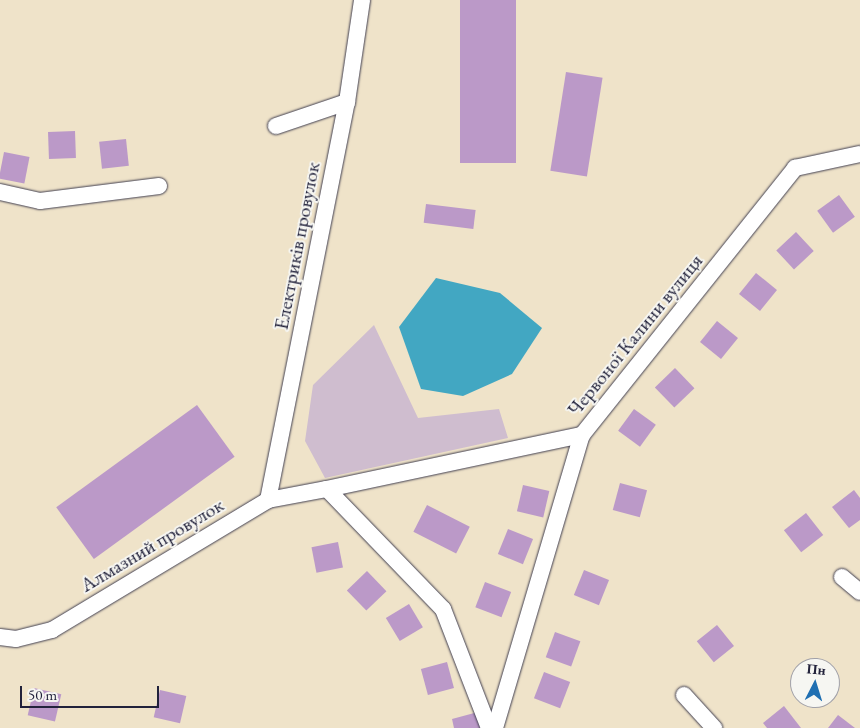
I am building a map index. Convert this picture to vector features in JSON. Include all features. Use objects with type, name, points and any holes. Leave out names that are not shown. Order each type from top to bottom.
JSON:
[{"type":"street","name":"Електриків провулок","points":[[268,500],[348,102],[362,0]]},
{"type":"street","points":[[276,126],[348,102]]},
{"type":"street","name":"Червоної Калини вулиця","points":[[495,728],[582,435],[795,168],[860,154]]},
{"type":"street","points":[[0,192],[40,201],[159,186]]},
{"type":"street","name":"Алмазний провулок","points":[[0,637],[16,639],[52,630],[268,500],[582,435]]},
{"type":"street","points":[[327,489],[442,609],[489,728]]},
{"type":"street","points":[[842,577],[860,592]]},
{"type":"street","points":[[684,696],[714,728]]},
{"type":"shaded area","points":[[374,325],[418,418],[499,409],[508,438],[325,478],[305,441],[313,385]]},
{"type":"water","points":[[436,278],[500,293],[542,328],[512,374],[463,396],[421,389],[399,327]]},
{"type":"building","points":[[460,0],[516,0],[516,163],[460,163]]},
{"type":"building","points":[[566,72],[603,78],[587,177],[550,171]]},
{"type":"building","points":[[75,131],[76,158],[49,159],[48,132]]},
{"type":"building","points":[[126,139],[129,166],[102,169],[99,142]]},
{"type":"building","points":[[4,152],[30,157],[24,183],[0,179]]},
{"type":"building","points":[[839,195],[855,217],[833,233],[817,211]]},
{"type":"building","points":[[426,204],[476,210],[473,229],[424,223]]},
{"type":"building","points":[[796,232],[814,251],[794,269],[776,250]]},
{"type":"building","points":[[756,273],[777,290],[760,311],[739,294]]},
{"type":"building","points":[[717,321],[738,338],[721,359],[700,342]]},
{"type":"building","points":[[675,368],[694,388],[674,408],[655,387]]},
{"type":"building","points":[[197,405],[235,457],[94,559],[56,507]]},
{"type":"building","points":[[634,409],[656,425],[640,447],[618,431]]},
{"type":"building","points":[[620,483],[647,490],[640,517],[613,510]]},
{"type":"building","points":[[523,485],[549,491],[543,517],[517,511]]},
{"type":"building","points":[[854,490],[860,498],[860,520],[849,528],[832,507]]},
{"type":"building","points":[[427,505],[470,527],[456,554],[413,532]]},
{"type":"building","points":[[806,513],[823,535],[801,552],[784,530]]},
{"type":"building","points":[[508,529],[533,539],[523,564],[498,554]]},
{"type":"building","points":[[338,542],[343,568],[316,573],[311,547]]},
{"type":"building","points":[[584,570],[609,580],[599,605],[574,595]]},
{"type":"building","points":[[367,571],[386,591],[366,611],[347,590]]},
{"type":"building","points":[[485,582],[511,592],[501,617],[475,607]]},
{"type":"building","points":[[409,604],[423,627],[400,641],[386,618]]},
{"type":"building","points":[[717,625],[734,646],[714,662],[697,641]]},
{"type":"building","points":[[555,632],[580,641],[571,667],[546,657]]},
{"type":"building","points":[[447,662],[454,688],[428,695],[421,669]]},
{"type":"building","points":[[544,672],[570,682],[560,708],[534,698]]},
{"type":"building","points":[[34,688],[61,694],[55,722],[28,715]]},
{"type":"building","points":[[160,690],[186,696],[180,723],[154,717]]},
{"type":"building","points":[[784,706],[801,728],[767,728],[763,723]]},
{"type":"building","points":[[478,712],[482,728],[454,728],[452,719]]},
{"type":"building","points":[[838,715],[855,728],[828,728]]}]
